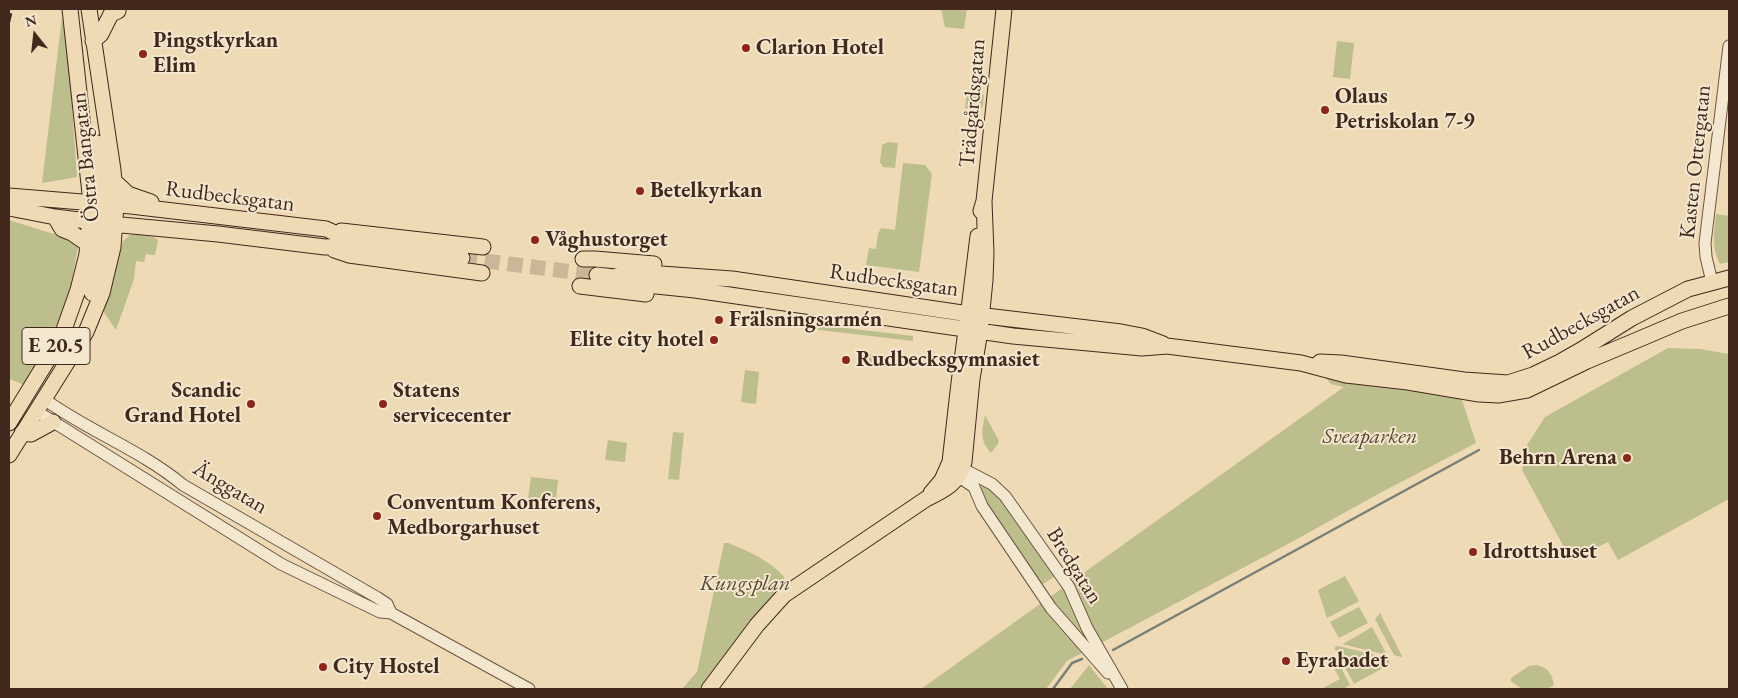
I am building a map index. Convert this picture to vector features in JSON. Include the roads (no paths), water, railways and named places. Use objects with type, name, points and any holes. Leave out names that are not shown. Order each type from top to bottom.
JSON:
[{"type":"main road","name":"Östra Bangatan","points":[[9,455],[86,332],[108,273],[113,247],[84,140],[71,9]]},
{"type":"main road","points":[[71,9],[82,17],[87,37],[93,41],[101,34],[111,14],[118,11]]},
{"type":"main road","name":"Östra Bangatan","points":[[9,423],[56,346],[69,318],[78,290],[88,244],[103,214],[114,181],[89,9]]},
{"type":"main road","name":"Trädgårdsgatan","points":[[972,330],[986,253],[984,201],[1004,9]]},
{"type":"main road","points":[[65,201],[72,196],[82,181],[81,155],[84,140]]},
{"type":"main road","points":[[10,204],[170,220],[178,212],[128,194],[114,181]]},
{"type":"main road","points":[[10,204],[65,201],[103,214]]},
{"type":"main road","points":[[10,204],[55,217],[103,214]]},
{"type":"main road","name":"Rudbecksgatan","points":[[178,212],[326,229],[361,245]]},
{"type":"main road","name":"Rudbecksgatan","points":[[103,214],[254,238],[325,247],[361,245],[462,258]]},
{"type":"main road","points":[[55,217],[62,229],[72,233],[88,244]]},
{"type":"main road","points":[[254,238],[255,221]]},
{"type":"main road","points":[[326,229],[483,247]]},
{"type":"main road","points":[[325,247],[349,256],[482,273]]},
{"type":"main road","points":[[583,259],[690,268],[707,276]]},
{"type":"main road","name":"Rudbecksgatan","points":[[614,277],[647,273],[707,276],[975,315],[1121,332],[1142,336],[1167,346]]},
{"type":"main road","name":"Rudbecksgatan","points":[[597,275],[614,277],[637,284],[695,290],[972,330],[1142,348],[1167,346],[1301,363],[1346,375],[1498,396],[1528,390],[1587,361],[1682,321],[1726,306]]},
{"type":"main road","name":"Rudbecksgatan","points":[[1301,363],[1331,362],[1464,380],[1508,383],[1533,375],[1560,362],[1632,318],[1688,289],[1729,278]]},
{"type":"main road","points":[[1712,282],[1726,306]]},
{"type":"main road","points":[[580,286],[778,311],[792,304]]},
{"type":"main road","points":[[710,689],[757,625],[784,595],[926,499],[942,480],[957,469],[972,330]]},
{"type":"main road","points":[[27,394],[40,405]]},
{"type":"main road","points":[[22,433],[31,434],[53,422]]},
{"type":"street","name":"Kasten Ottergatan","points":[[1712,282],[1705,243],[1729,46]]},
{"type":"street","name":"Änggatan","points":[[40,405],[53,422],[281,564],[380,612],[391,613],[529,689]]},
{"type":"street","name":"Änggatan","points":[[40,405],[62,412],[162,468],[191,490],[378,598],[387,604],[391,613]]},
{"type":"street","points":[[957,469],[978,483]]},
{"type":"street","name":"Bredgatan","points":[[978,483],[992,484],[1004,496],[1069,588],[1087,628],[1121,687],[1096,662],[1051,608],[982,506],[978,483]]},
{"type":"waterway","points":[[1113,650],[1479,450]]},
{"type":"waterway","points":[[1053,689],[1072,663],[1082,659]]},
{"type":"tunnel","points":[[462,258],[597,275]]},
{"type":"railway","points":[[9,22],[12,9]]},
{"type":"place","name":"Clarion Hotel","points":[[746,48]]},
{"type":"place","name":"Pingstkyrkan Elim","points":[[143,54]]},
{"type":"place","name":"Olaus Petriskolan 7-9","points":[[1325,110]]},
{"type":"place","name":"Betelkyrkan","points":[[640,191]]},
{"type":"place","name":"Våghustorget","points":[[535,240]]},
{"type":"place","name":"Frälsningsarmén","points":[[719,320]]},
{"type":"place","name":"Elite city hotel","points":[[714,340]]},
{"type":"place","name":"Rudbecksgymnasiet","points":[[846,360]]},
{"type":"place","name":"Scandic Grand Hotel","points":[[251,404]]},
{"type":"place","name":"Statens servicecenter","points":[[383,404]]},
{"type":"place","name":"Behrn Arena","points":[[1627,458]]},
{"type":"place","name":"Conventum Konferens, Medborgarhuset","points":[[377,516]]},
{"type":"place","name":"Idrottshuset","points":[[1473,552]]},
{"type":"place","name":"Eyrabadet","points":[[1286,661]]},
{"type":"place","name":"City Hostel","points":[[323,667]]},
{"type":"park label","name":"Sveaparken","points":[[1370,437]]},
{"type":"park label","name":"Kungsplan","points":[[745,584]]}]
